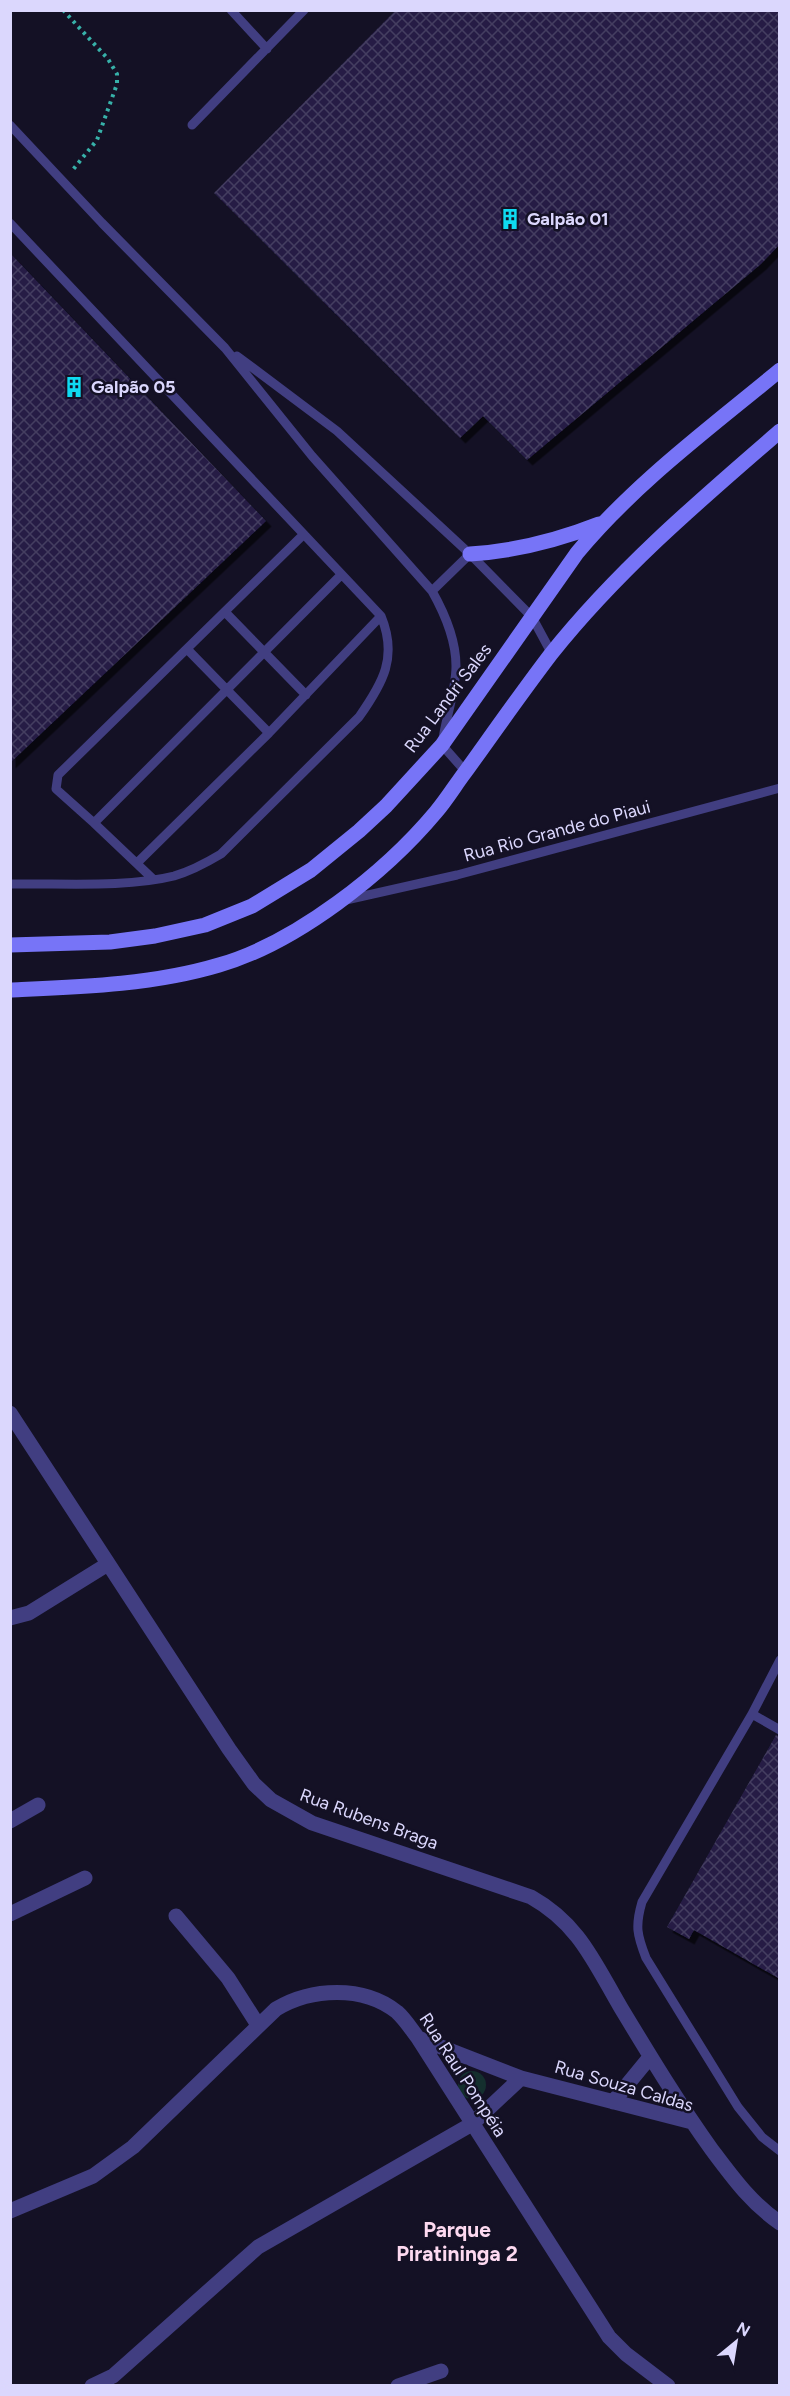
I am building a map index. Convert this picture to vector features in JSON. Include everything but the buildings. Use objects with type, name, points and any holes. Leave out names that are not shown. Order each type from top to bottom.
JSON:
[{"type":"street","name":"Rua Landri Sales","points":[[10,945],[110,942],[155,936],[205,925],[252,906],[311,870],[386,806],[442,745],[577,553],[602,523],[658,471],[780,370]]},
{"type":"street","points":[[10,990],[81,987],[126,982],[218,966],[252,954],[289,935],[341,901],[408,842],[437,811],[552,654],[634,561],[780,431]]},
{"type":"street","points":[[470,554],[533,546],[602,523]]},
{"type":"street","name":"Rua Rubens Braga","points":[[10,1413],[254,1784],[271,1800],[312,1823],[531,1897],[548,1907],[579,1936],[650,2057],[692,2122]]},
{"type":"street","points":[[10,1618],[29,1613],[48,1603],[108,1564]]},
{"type":"street","points":[[10,1821],[38,1805]]},
{"type":"street","points":[[10,1914],[85,1878]]},
{"type":"street","points":[[176,1916],[228,1978],[258,2025]]},
{"type":"street","name":"Rua Raul Pompéia","points":[[10,2211],[93,2176],[133,2147],[276,2009],[294,1998],[341,1993],[361,1995],[380,2002],[397,2013],[418,2038],[609,2337],[626,2354],[668,2385]]},
{"type":"street","name":"Rua Souza Caldas","points":[[418,2038],[521,2078],[692,2122],[744,2193],[756,2206],[780,2223]]},
{"type":"street","points":[[613,2102],[650,2057]]},
{"type":"street","points":[[92,2385],[113,2376],[258,2247],[472,2124],[521,2078]]},
{"type":"street","points":[[398,2385],[441,2372]]},
{"type":"lane","points":[[231,10],[267,49]]},
{"type":"lane","points":[[192,125],[304,10]]},
{"type":"lane","points":[[10,125],[225,348],[312,456],[432,591],[443,610],[454,639],[456,667],[442,745],[465,771]]},
{"type":"lane","points":[[10,223],[381,616],[388,634],[388,658],[372,699],[359,717],[221,854],[198,867],[174,876],[153,879],[119,882],[10,884]]},
{"type":"lane","points":[[225,348],[337,431],[470,554],[532,617],[552,654]]},
{"type":"lane","points":[[153,879],[56,789],[58,776],[303,535]]},
{"type":"lane","points":[[432,591],[470,554]]},
{"type":"lane","points":[[94,823],[341,575]]},
{"type":"lane","points":[[225,612],[306,695]]},
{"type":"lane","points":[[137,863],[269,734],[381,616]]},
{"type":"lane","points":[[187,649],[269,734]]},
{"type":"lane","name":"Rua Rio Grande do Piaui","points":[[341,901],[457,875],[780,788]]},
{"type":"lane","points":[[780,1659],[752,1714],[642,1902],[637,1920],[638,1936],[646,1958],[738,2107],[762,2138],[780,2151]]},
{"type":"lane","points":[[752,1714],[780,1730]]},
{"type":"path","points":[[63,10],[108,59],[117,74],[117,84],[97,140],[63,181]]},
{"type":"green space","points":[[472,2071],[482,2075],[486,2085],[482,2095],[472,2099],[462,2095],[458,2085],[462,2075]]},
{"type":"place","name":"Galpão 01","points":[[510,219]]},
{"type":"place","name":"Galpão 05","points":[[74,387]]},
{"type":"district","name":"Parque Piratininga 2","points":[[457,2242]]}]
